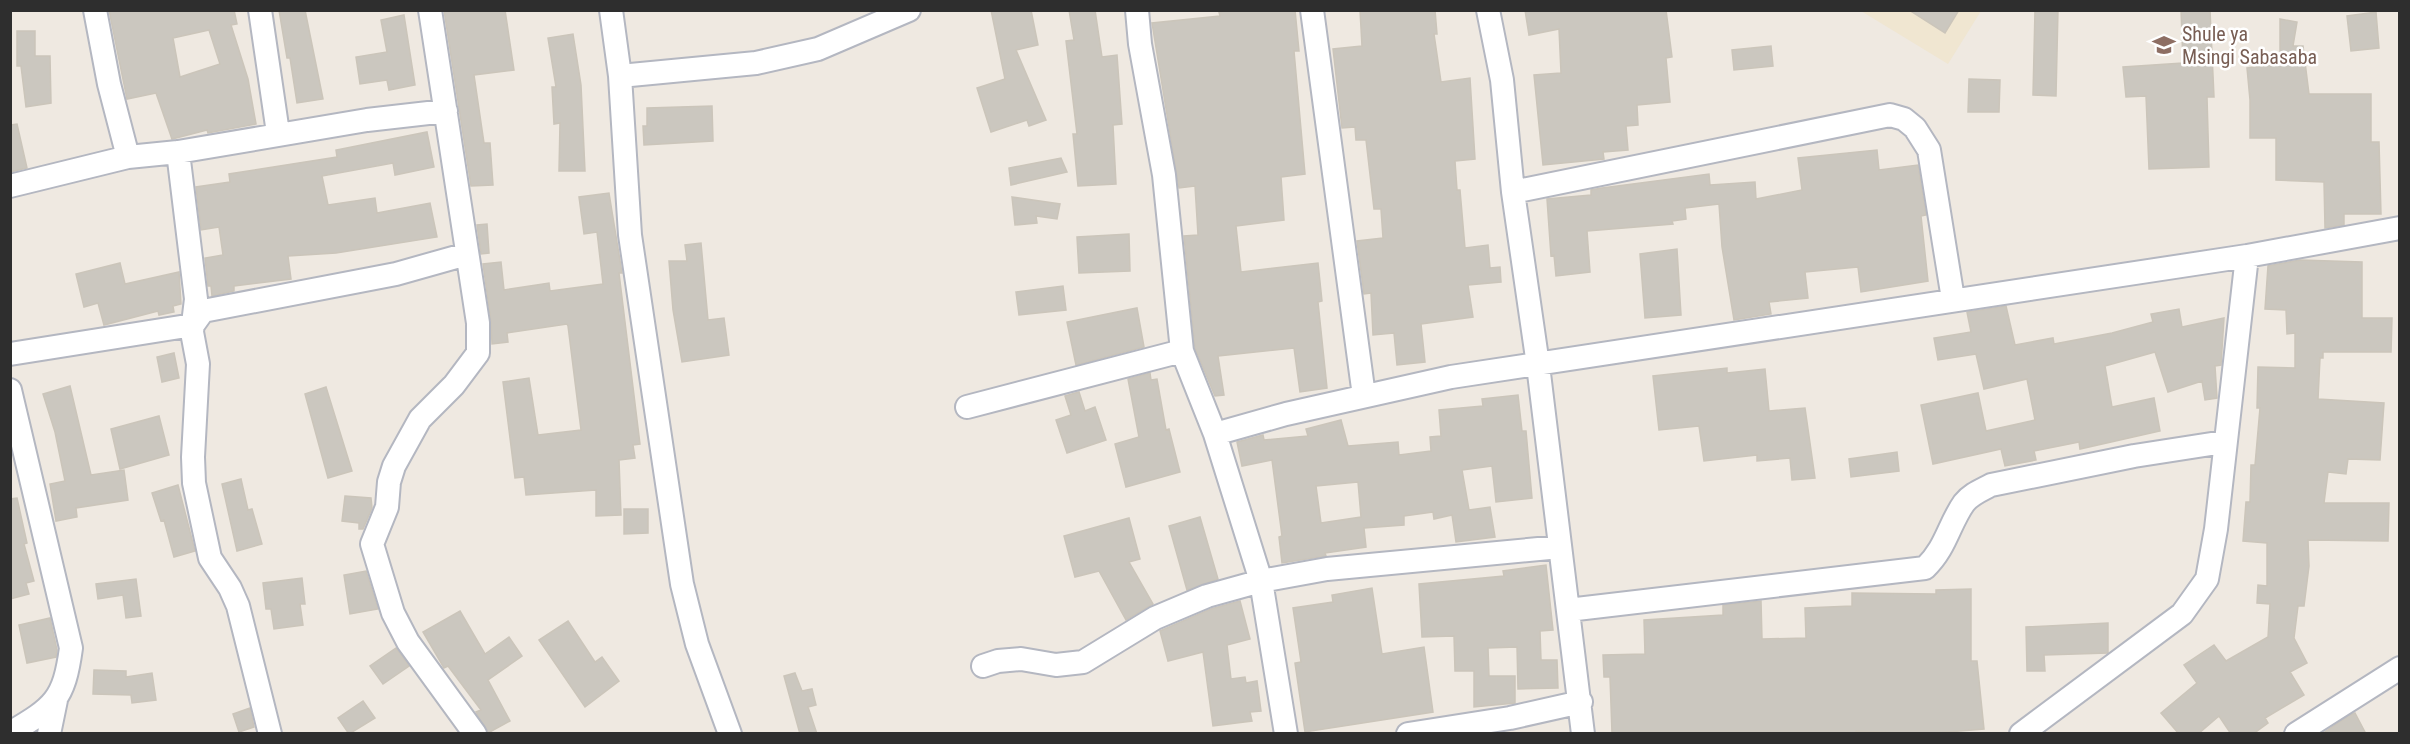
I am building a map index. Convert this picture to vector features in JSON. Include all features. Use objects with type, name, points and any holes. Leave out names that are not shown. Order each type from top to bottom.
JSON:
[{"type":"street","points":[[95,10],[109,84],[128,157]]},
{"type":"street","points":[[260,10],[278,133]]},
{"type":"street","points":[[430,10],[478,323],[478,353],[454,385],[420,419],[394,466],[389,482],[387,507],[372,544],[393,612],[408,642],[475,734]]},
{"type":"street","points":[[611,10],[620,76],[630,235],[643,337],[657,410],[682,584],[697,644],[730,734]]},
{"type":"street","points":[[620,76],[756,63],[818,49],[909,10]]},
{"type":"street","points":[[1137,10],[1140,44],[1164,175],[1182,351],[1215,434],[1261,581],[1286,734]]},
{"type":"street","points":[[1312,10],[1364,396]]},
{"type":"street","points":[[1488,10],[1502,80],[1513,192],[1538,365],[1581,702],[1583,734]]},
{"type":"street","points":[[10,186],[128,157],[178,152],[278,133],[446,111]]},
{"type":"street","points":[[1513,192],[1890,115],[1904,119],[1915,128],[1929,150],[1953,299]]},
{"type":"street","points":[[178,152],[196,299],[193,325],[198,364],[193,457],[197,501],[210,558],[230,588],[238,606],[270,734]]},
{"type":"street","points":[[1215,434],[1364,396],[1451,377],[2247,256],[2400,228]]},
{"type":"street","points":[[10,354],[193,325],[203,312],[396,274],[467,254]]},
{"type":"street","points":[[2021,734],[2182,614],[2198,595],[2211,567],[2247,256]]},
{"type":"street","points":[[967,407],[1182,351]]},
{"type":"street","points":[[10,390],[71,648],[67,679],[57,700],[49,734]]},
{"type":"street","points":[[1568,610],[1925,568],[1952,530],[1964,503],[1977,492],[1991,485],[2134,456],[2224,442]]},
{"type":"street","points":[[983,666],[998,661],[1021,658],[1056,665],[1083,662],[1155,618],[1207,596],[1261,581],[1327,569],[1560,547]]},
{"type":"street","points":[[2296,734],[2400,668]]},
{"type":"street","points":[[10,733],[42,715],[57,700]]},
{"type":"street","points":[[1408,734],[1510,718],[1581,702]]},
{"type":"shaded area","points":[[1861,11],[1981,11],[1948,64]]},
{"type":"building","points":[[109,10],[234,10],[237,24],[231,25],[248,79],[256,124],[208,133],[207,130],[172,139],[156,93],[127,99]],"holes":[[[209,30],[220,64],[180,77],[173,38]]]},
{"type":"building","points":[[279,10],[305,10],[323,99],[297,103]]},
{"type":"building","points":[[444,10],[505,10],[514,70],[474,75],[484,143],[490,143],[493,185],[471,186]]},
{"type":"building","points":[[991,10],[1031,10],[1038,45],[1016,50],[1046,120],[1029,126],[1027,120],[991,132],[977,88],[1005,79]]},
{"type":"building","points":[[1069,10],[1095,10],[1102,57],[1117,55],[1122,124],[1113,125],[1116,184],[1078,186],[1073,134],[1077,134],[1066,41],[1074,40]]},
{"type":"building","points":[[1295,10],[1299,51],[1294,51],[1305,174],[1281,177],[1284,220],[1236,226],[1241,272],[1318,263],[1322,301],[1318,302],[1327,388],[1300,392],[1294,348],[1218,356],[1224,395],[1215,396],[1195,348],[1184,236],[1198,235],[1195,186],[1179,188],[1152,23],[1220,16],[1219,12]]},
{"type":"building","points":[[1360,10],[1435,10],[1437,34],[1434,34],[1441,82],[1470,78],[1475,159],[1455,161],[1465,248],[1488,245],[1490,268],[1500,267],[1501,282],[1468,285],[1473,317],[1421,324],[1425,362],[1397,365],[1394,333],[1373,335],[1371,293],[1364,294],[1357,241],[1383,238],[1381,209],[1374,209],[1366,140],[1356,140],[1355,127],[1342,128],[1333,49],[1362,46]]},
{"type":"building","points":[[1525,10],[1666,10],[1672,57],[1666,58],[1670,102],[1637,105],[1638,125],[1626,126],[1628,150],[1603,152],[1604,159],[1543,165],[1534,75],[1561,73],[1559,29],[1529,35]]},
{"type":"building","points":[[1909,10],[1959,10],[1945,33]]},
{"type":"building","points":[[2035,10],[2058,10],[2056,96],[2033,95]]},
{"type":"building","points":[[2181,10],[2210,10],[2214,97],[2207,97],[2209,167],[2149,169],[2146,96],[2126,97],[2123,67],[2183,63]]},
{"type":"building","points":[[2376,12],[2379,48],[2351,51],[2347,16]]},
{"type":"building","points":[[404,15],[415,85],[389,90],[387,80],[360,84],[356,57],[387,52],[381,20]]},
{"type":"building","points":[[2280,19],[2297,22],[2293,46],[2303,46],[2309,94],[2371,94],[2371,142],[2379,142],[2381,214],[2344,214],[2344,225],[2325,228],[2324,182],[2276,180],[2276,138],[2250,138],[2247,68],[2280,64]]},
{"type":"building","points":[[17,31],[35,31],[35,56],[50,56],[51,103],[26,107],[21,66],[17,66]]},
{"type":"building","points":[[573,34],[581,85],[585,171],[559,171],[560,123],[554,124],[552,87],[556,87],[548,38]]},
{"type":"building","points":[[1771,46],[1773,66],[1734,70],[1732,50]]},
{"type":"building","points":[[1969,79],[2000,80],[1999,112],[1968,112]]},
{"type":"building","points":[[712,106],[713,141],[644,145],[643,126],[647,126],[647,108]]},
{"type":"building","points":[[17,124],[27,168],[10,172],[11,125]]},
{"type":"building","points":[[427,132],[434,167],[395,175],[393,163],[322,176],[328,205],[375,198],[377,213],[430,203],[437,237],[336,253],[288,256],[291,279],[234,286],[234,291],[212,296],[211,286],[208,286],[205,258],[223,255],[219,227],[201,230],[196,187],[230,182],[229,174],[337,157],[336,150]]},
{"type":"building","points":[[1877,150],[1879,170],[1918,165],[1926,215],[1921,216],[1928,281],[1861,292],[1858,267],[1805,272],[1808,298],[1769,302],[1771,314],[1734,320],[1722,247],[1719,204],[1685,208],[1686,219],[1672,221],[1673,224],[1587,231],[1590,272],[1556,276],[1554,255],[1551,256],[1547,199],[1591,195],[1591,190],[1602,188],[1709,174],[1710,185],[1755,182],[1756,199],[1802,190],[1798,158]]},
{"type":"building","points":[[1061,158],[1067,172],[1011,185],[1009,168]]},
{"type":"building","points":[[609,193],[622,273],[619,273],[640,444],[633,445],[635,458],[619,460],[621,515],[596,516],[596,490],[526,495],[524,477],[515,478],[503,382],[529,378],[538,435],[581,430],[568,326],[567,324],[507,333],[508,342],[492,344],[483,264],[501,262],[504,290],[549,283],[550,291],[603,284],[597,232],[584,234],[579,197]]},
{"type":"building","points":[[1012,197],[1060,204],[1057,219],[1036,216],[1037,223],[1015,225]]},
{"type":"building","points":[[487,224],[489,253],[481,254],[477,225]]},
{"type":"building","points":[[1129,234],[1130,271],[1079,273],[1077,237]]},
{"type":"building","points":[[701,243],[708,320],[724,318],[729,355],[682,362],[673,310],[669,261],[687,261],[685,245]]},
{"type":"building","points":[[1677,249],[1681,315],[1645,318],[1640,254]]},
{"type":"building","points":[[2300,260],[2362,262],[2362,318],[2392,318],[2391,352],[2323,352],[2323,358],[2320,358],[2318,399],[2384,403],[2380,460],[2348,459],[2346,474],[2328,472],[2324,503],[2389,503],[2388,541],[2308,540],[2309,566],[2304,606],[2298,606],[2294,638],[2307,663],[2290,672],[2304,695],[2265,718],[2268,723],[2253,734],[2231,734],[2219,716],[2198,734],[2179,734],[2161,713],[2197,683],[2184,665],[2214,645],[2226,661],[2268,637],[2270,604],[2257,603],[2258,585],[2267,586],[2267,543],[2243,541],[2246,502],[2250,502],[2251,465],[2255,465],[2260,408],[2257,408],[2258,367],[2295,368],[2295,333],[2287,334],[2286,310],[2265,309],[2268,266]]},
{"type":"building","points":[[120,263],[125,284],[179,272],[181,304],[173,306],[174,312],[159,315],[158,311],[104,325],[98,303],[84,307],[76,274]]},
{"type":"building","points":[[1063,286],[1066,310],[1019,315],[1016,292]]},
{"type":"building","points":[[2006,306],[2015,345],[2053,338],[2054,344],[2112,333],[2153,322],[2151,314],[2179,309],[2182,327],[2224,318],[2221,365],[2215,366],[2217,398],[2205,400],[2202,381],[2168,392],[2155,352],[2105,366],[2112,407],[2154,398],[2160,431],[2080,449],[2079,442],[2034,451],[2036,460],[2005,466],[2001,449],[1933,464],[1921,405],[1978,393],[1986,431],[2035,420],[2027,379],[1984,389],[1976,354],[1938,360],[1934,338],[1971,332],[1967,312]]},
{"type":"building","points":[[1137,308],[1144,347],[1076,365],[1067,322]]},
{"type":"building","points":[[174,353],[179,378],[162,382],[157,357]]},
{"type":"building","points":[[1727,368],[1727,373],[1765,369],[1769,411],[1805,408],[1815,478],[1792,480],[1790,458],[1757,461],[1757,455],[1704,461],[1699,426],[1659,430],[1653,376]]},
{"type":"building","points":[[1150,373],[1151,380],[1157,379],[1166,430],[1169,429],[1180,472],[1126,487],[1115,444],[1139,437],[1128,379]]},
{"type":"building","points":[[70,386],[91,475],[124,470],[128,500],[76,508],[77,517],[56,521],[50,484],[65,481],[55,432],[43,394]]},
{"type":"building","points":[[326,387],[352,471],[328,478],[305,394]]},
{"type":"building","points":[[1079,392],[1085,411],[1095,407],[1106,440],[1067,453],[1056,420],[1071,415],[1065,396]]},
{"type":"building","points":[[1518,395],[1522,431],[1526,431],[1532,498],[1496,502],[1492,466],[1462,470],[1469,510],[1490,507],[1495,537],[1456,542],[1452,515],[1434,519],[1433,512],[1404,516],[1404,525],[1364,528],[1366,547],[1282,563],[1279,537],[1282,536],[1272,460],[1242,466],[1237,442],[1263,435],[1264,440],[1308,436],[1306,429],[1341,420],[1348,446],[1398,442],[1399,455],[1431,451],[1430,437],[1441,436],[1439,410],[1483,406],[1482,399]],"holes":[[[1358,482],[1361,517],[1321,523],[1316,486]]]},
{"type":"building","points":[[159,416],[169,455],[120,469],[111,429]]},
{"type":"building","points":[[1897,452],[1899,471],[1851,477],[1849,459]]},
{"type":"building","points":[[241,479],[248,510],[252,509],[262,544],[237,551],[222,484]]},
{"type":"building","points":[[178,485],[195,551],[174,557],[164,520],[161,521],[152,493]]},
{"type":"building","points":[[345,496],[371,498],[372,508],[363,529],[359,529],[359,523],[342,521]]},
{"type":"building","points":[[17,498],[27,543],[24,544],[34,581],[26,583],[29,594],[10,599],[10,499]]},
{"type":"building","points":[[624,509],[648,509],[648,533],[624,534]]},
{"type":"building","points":[[1200,517],[1218,579],[1187,590],[1169,526]]},
{"type":"building","points":[[1129,518],[1140,559],[1129,562],[1153,604],[1126,620],[1099,571],[1075,577],[1064,536]]},
{"type":"building","points":[[1546,565],[1553,630],[1540,631],[1541,660],[1557,660],[1558,688],[1518,689],[1517,647],[1488,648],[1489,676],[1515,676],[1515,703],[1474,707],[1474,671],[1455,671],[1454,636],[1422,637],[1419,584],[1504,576],[1503,571]]},
{"type":"building","points":[[366,571],[378,609],[350,614],[344,575]]},
{"type":"building","points":[[302,578],[305,604],[300,604],[303,625],[274,629],[271,609],[266,609],[263,583]]},
{"type":"building","points":[[136,579],[141,616],[126,618],[123,595],[98,599],[96,584]]},
{"type":"building","points":[[1372,588],[1382,654],[1424,647],[1433,712],[1305,732],[1295,663],[1301,662],[1293,608],[1333,602],[1332,595]]},
{"type":"building","points":[[1971,589],[1971,661],[1977,661],[1984,729],[1923,734],[1856,731],[1856,734],[1612,733],[1610,677],[1604,677],[1603,655],[1645,654],[1644,620],[1723,615],[1723,605],[1761,601],[1762,639],[1806,638],[1805,608],[1852,606],[1852,593],[1936,594],[1936,590]]},
{"type":"building","points":[[1240,601],[1250,639],[1227,645],[1231,679],[1245,677],[1246,683],[1257,681],[1261,711],[1250,712],[1252,721],[1213,726],[1203,652],[1168,661],[1160,631],[1211,609]]},
{"type":"building","points":[[460,611],[485,654],[509,637],[522,656],[488,680],[510,721],[488,733],[476,712],[481,710],[448,666],[444,668],[423,632]]},
{"type":"building","points":[[50,618],[57,650],[56,657],[27,663],[19,625]]},
{"type":"building","points":[[568,621],[595,662],[602,657],[619,681],[585,707],[539,640]]},
{"type":"building","points":[[2108,623],[2108,653],[2044,655],[2045,671],[2027,671],[2026,627]]},
{"type":"building","points":[[396,648],[409,666],[383,684],[370,666]]},
{"type":"building","points":[[94,670],[126,671],[126,677],[152,673],[156,700],[132,703],[131,695],[93,694]]},
{"type":"building","points":[[795,673],[802,691],[812,689],[816,705],[808,707],[817,734],[800,734],[784,676]]},
{"type":"building","points":[[363,701],[375,718],[349,734],[338,718]]},
{"type":"building","points":[[250,708],[254,727],[239,732],[233,714]]},
{"type":"building","points":[[2355,713],[2366,734],[2322,734],[2350,715]]},
{"type":"place","name":"Shule ya Msingi Sabasaba","points":[[2164,45]]}]
